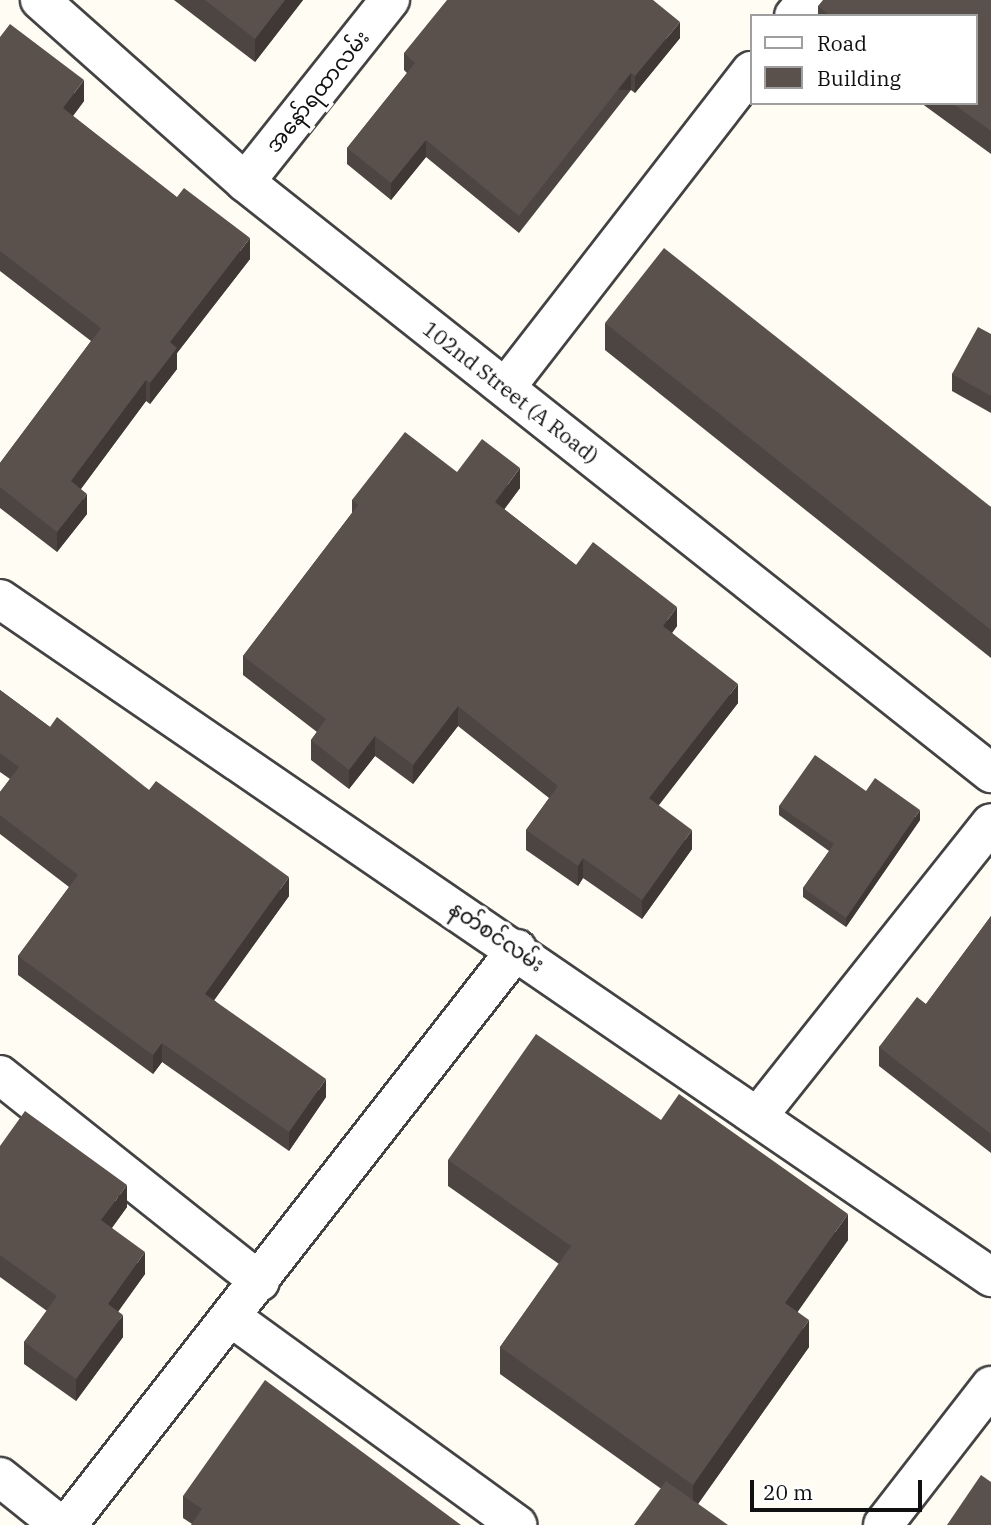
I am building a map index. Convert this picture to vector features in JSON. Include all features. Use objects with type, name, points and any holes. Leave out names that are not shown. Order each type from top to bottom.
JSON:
[{"type":"street","name":"102nd Street (A Road)","points":[[40,0],[245,182],[991,773]]},
{"type":"street","name":"အနော်ရထာလမ်း","points":[[245,182],[390,0]]},
{"type":"street","points":[[796,14],[807,0]]},
{"type":"street","points":[[506,387],[750,72]]},
{"type":"street","name":"နတ်စင်လမ်း","points":[[0,599],[517,949],[991,1277]]},
{"type":"street","points":[[758,1116],[991,823]]},
{"type":"street","points":[[67,1525],[260,1282],[517,949]]},
{"type":"street","points":[[0,1075],[260,1282]]},
{"type":"street","points":[[231,1317],[517,1525]]},
{"type":"street","points":[[883,1525],[991,1386]]},
{"type":"street","points":[[0,1477],[60,1525]]},
{"type":"building","points":[[205,0],[285,0],[255,39]]},
{"type":"building","points":[[447,0],[653,0],[680,22],[635,76],[631,73],[519,216],[426,140],[391,183],[347,148],[415,63],[404,53]]},
{"type":"building","points":[[823,0],[991,0],[991,131],[955,105],[977,105],[977,14],[828,14],[818,6]]},
{"type":"building","points":[[10,24],[84,80],[63,108],[177,197],[184,188],[250,238],[170,342],[177,348],[150,383],[146,380],[71,481],[87,494],[57,532],[0,487],[0,463],[101,328],[0,251],[0,37]]},
{"type":"building","points":[[664,248],[991,507],[991,630],[605,323]]},
{"type":"building","points":[[978,327],[991,334],[991,396],[952,374]]},
{"type":"building","points":[[405,432],[457,472],[482,439],[520,468],[495,502],[576,565],[593,542],[677,607],[663,626],[738,684],[649,798],[692,830],[642,900],[583,858],[578,866],[526,830],[558,786],[458,706],[413,765],[375,736],[349,770],[311,740],[326,719],[243,656],[358,505],[352,500]]},
{"type":"building","points":[[0,690],[50,727],[57,717],[149,790],[156,781],[289,877],[205,994],[326,1079],[289,1132],[162,1043],[153,1055],[18,956],[78,875],[0,815],[0,792],[19,767],[0,753]]},
{"type":"building","points":[[815,755],[866,791],[875,778],[920,810],[846,918],[803,888],[834,844],[779,806]]},
{"type":"building","points":[[991,916],[991,1134],[879,1047],[917,997],[926,1004]]},
{"type":"building","points":[[536,1034],[661,1120],[679,1094],[848,1214],[785,1303],[809,1320],[693,1485],[500,1347],[571,1246],[448,1160]]},
{"type":"building","points":[[25,1111],[127,1185],[101,1220],[145,1252],[108,1304],[123,1315],[76,1379],[24,1342],[57,1296],[0,1255],[0,1146]]},
{"type":"building","points":[[265,1380],[461,1525],[191,1525],[202,1509],[183,1496]]},
{"type":"building","points":[[981,1475],[991,1482],[991,1525],[947,1525]]},
{"type":"building","points":[[666,1481],[728,1525],[634,1525]]}]
